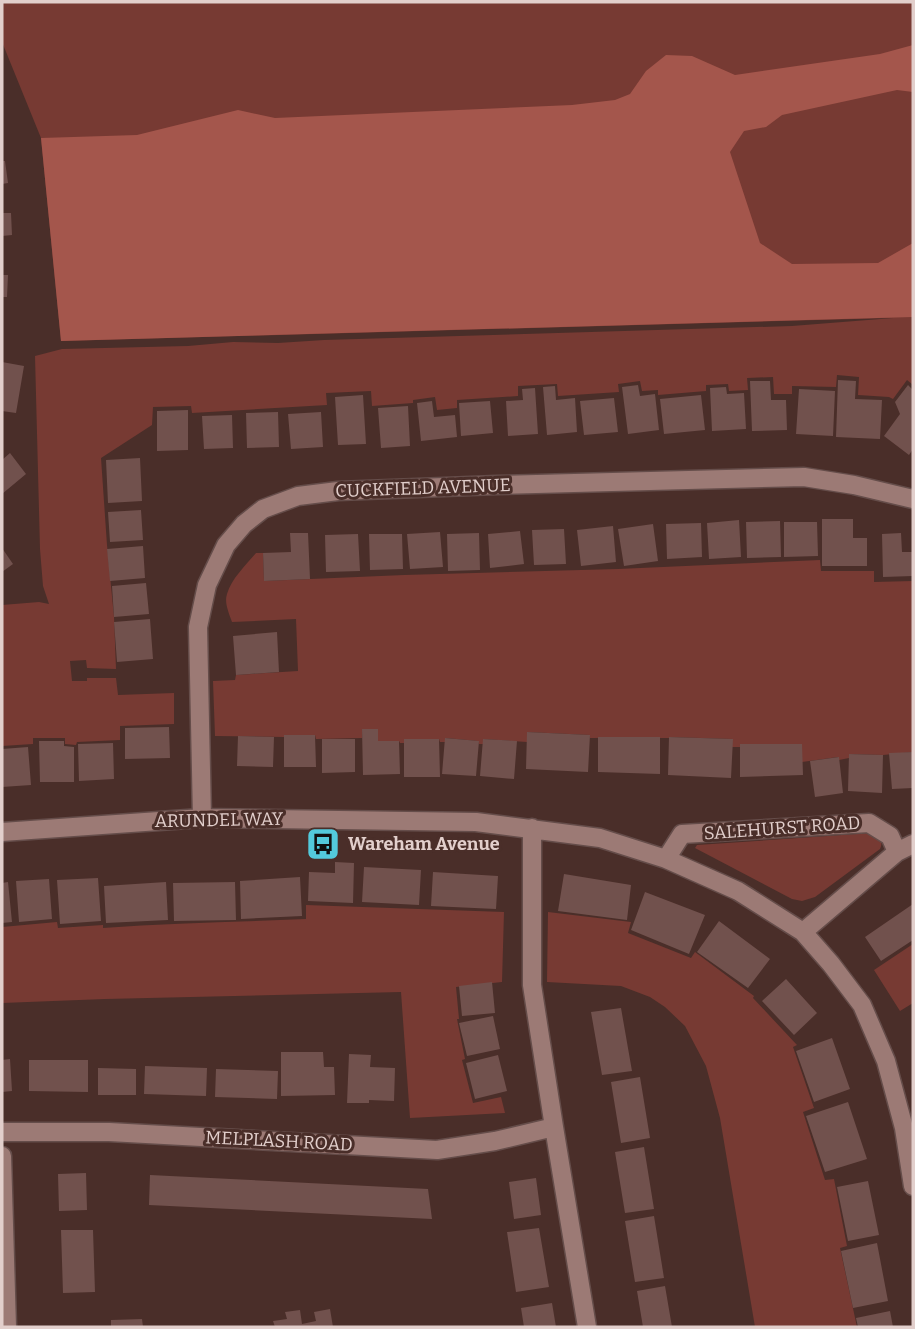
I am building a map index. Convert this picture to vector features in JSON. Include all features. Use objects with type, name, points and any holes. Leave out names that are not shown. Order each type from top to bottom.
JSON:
[{"type":"street","name":"CUCKFIELD AVENUE","points":[[202,818],[198,627],[207,585],[226,545],[244,524],[264,509],[298,496],[386,488],[804,477],[913,499]]},
{"type":"street","name":"ARUNDEL WAY","points":[[2,832],[202,818],[476,822],[600,838],[666,859],[738,891],[803,932],[862,1005],[886,1061],[908,1127],[913,1186]]},
{"type":"street","name":"SALEHURST ROAD","points":[[666,859],[682,834],[869,823],[890,835],[905,848],[803,932]]},
{"type":"street","points":[[532,828],[532,985],[587,1327]]},
{"type":"street","name":"MELPLASH ROAD","points":[[2,1132],[109,1132],[437,1150],[495,1141],[554,1127]]},
{"type":"street","points":[[2,1156],[7,1327]]},
{"type":"shaded area","points":[[2,2],[913,2],[913,385],[907,380],[893,399],[858,395],[859,377],[837,375],[836,387],[792,386],[792,394],[774,394],[773,377],[747,378],[748,390],[729,391],[728,384],[706,385],[706,391],[658,395],[658,390],[642,391],[640,381],[618,384],[619,392],[558,396],[557,384],[518,386],[518,396],[457,400],[457,408],[437,410],[435,397],[413,400],[413,403],[372,406],[371,391],[326,393],[327,405],[192,413],[191,406],[153,407],[152,425],[101,458],[116,669],[87,668],[86,660],[70,661],[72,681],[116,678],[118,695],[174,693],[174,724],[120,726],[120,740],[77,742],[76,745],[65,744],[65,738],[33,738],[33,744],[2,746],[2,605],[39,602],[49,604],[43,586],[40,549],[35,356],[62,349],[792,326],[893,318],[61,341],[41,138],[2,42]]},
{"type":"shaded area","points":[[913,45],[913,92],[897,90],[782,115],[766,127],[744,131],[730,152],[760,243],[792,264],[878,263],[913,243],[913,317],[61,341],[41,138],[137,135],[238,110],[275,118],[572,105],[615,100],[630,94],[646,71],[666,55],[692,56],[735,75],[880,54]]},
{"type":"shaded area","points":[[256,553],[263,553],[264,581],[820,560],[821,571],[874,571],[874,582],[913,581],[913,752],[850,754],[849,758],[839,760],[838,757],[802,762],[732,747],[732,739],[590,738],[590,735],[527,732],[527,742],[484,739],[483,744],[479,744],[478,741],[446,738],[445,742],[440,742],[439,739],[404,739],[404,743],[400,743],[378,741],[377,729],[362,729],[362,738],[316,739],[315,735],[215,736],[213,681],[235,680],[236,675],[298,671],[296,619],[232,622],[227,608],[229,588]]},
{"type":"shaded area","points":[[871,833],[881,841],[880,849],[815,897],[802,901],[792,899],[695,848],[697,845]]},
{"type":"shaded area","points":[[306,905],[504,912],[502,982],[456,987],[457,1019],[465,1059],[462,1060],[473,1103],[501,1097],[505,1113],[410,1118],[401,992],[2,1003],[2,927],[57,922],[58,928],[103,925],[103,928],[306,919]]},
{"type":"shaded area","points":[[548,912],[631,922],[628,933],[691,958],[695,952],[754,996],[797,1045],[793,1047],[814,1108],[803,1112],[825,1180],[834,1179],[847,1246],[840,1248],[857,1327],[755,1327],[720,1118],[706,1066],[685,1026],[650,997],[621,986],[547,982]]},
{"type":"shaded area","points":[[913,944],[913,1003],[900,1011],[874,970]]},
{"type":"building","points":[[2,161],[5,161],[8,183],[2,184]]},
{"type":"building","points":[[2,213],[11,213],[12,235],[2,236]]},
{"type":"building","points":[[2,275],[8,275],[7,297],[2,297]]},
{"type":"building","points":[[2,362],[24,366],[16,413],[2,411]]},
{"type":"building","points":[[838,380],[856,381],[855,399],[882,400],[880,439],[836,437]]},
{"type":"building","points":[[750,381],[770,381],[771,400],[786,400],[787,430],[752,431]]},
{"type":"building","points":[[638,385],[640,396],[655,394],[659,430],[628,434],[622,387]]},
{"type":"building","points":[[908,385],[913,390],[913,449],[909,455],[884,436],[900,414],[895,402]]},
{"type":"building","points":[[555,386],[556,400],[575,398],[577,432],[547,435],[543,387]]},
{"type":"building","points":[[726,387],[727,394],[744,393],[746,429],[712,431],[710,388]]},
{"type":"building","points":[[535,388],[538,434],[508,436],[506,401],[523,400],[522,389]]},
{"type":"building","points":[[799,389],[835,391],[833,436],[796,434]]},
{"type":"building","points":[[363,395],[366,444],[338,445],[335,397]]},
{"type":"building","points":[[701,395],[705,430],[664,434],[660,399]]},
{"type":"building","points":[[614,398],[618,432],[584,435],[580,401]]},
{"type":"building","points":[[432,401],[434,417],[455,415],[457,437],[421,441],[417,403]]},
{"type":"building","points":[[490,401],[493,433],[461,436],[459,403]]},
{"type":"building","points":[[408,406],[410,446],[381,448],[378,408]]},
{"type":"building","points":[[188,410],[188,450],[157,451],[157,411]]},
{"type":"building","points":[[278,412],[279,447],[247,448],[246,413]]},
{"type":"building","points":[[321,412],[323,447],[291,449],[288,414]]},
{"type":"building","points":[[232,415],[233,448],[204,449],[202,416]]},
{"type":"building","points":[[10,453],[26,474],[2,494],[2,460]]},
{"type":"building","points":[[140,458],[142,501],[108,503],[106,460]]},
{"type":"building","points":[[141,510],[143,540],[110,542],[108,512]]},
{"type":"building","points":[[822,519],[853,519],[853,538],[867,538],[867,566],[822,566]]},
{"type":"building","points":[[739,520],[741,557],[709,559],[707,523]]},
{"type":"building","points":[[780,521],[781,557],[747,558],[746,522]]},
{"type":"building","points":[[784,522],[817,522],[818,556],[784,557]]},
{"type":"building","points":[[701,523],[702,557],[667,559],[666,524]]},
{"type":"building","points":[[653,524],[658,561],[624,566],[618,529]]},
{"type":"building","points":[[613,526],[616,562],[581,566],[577,530]]},
{"type":"building","points":[[564,529],[566,564],[534,565],[532,530]]},
{"type":"building","points":[[520,531],[524,564],[490,568],[488,534]]},
{"type":"building","points":[[440,532],[443,567],[410,569],[407,534]]},
{"type":"building","points":[[290,533],[308,533],[310,579],[264,581],[263,553],[291,552]]},
{"type":"building","points":[[479,533],[480,570],[448,571],[447,534]]},
{"type":"building","points":[[901,533],[902,552],[913,552],[913,576],[883,577],[882,534]]},
{"type":"building","points":[[358,534],[360,571],[326,572],[325,535]]},
{"type":"building","points":[[369,534],[402,534],[403,569],[370,570]]},
{"type":"building","points":[[143,546],[145,578],[110,581],[107,549]]},
{"type":"building","points":[[2,548],[13,564],[2,572]]},
{"type":"building","points":[[146,583],[149,614],[114,617],[112,586]]},
{"type":"building","points":[[150,619],[153,659],[117,662],[114,622]]},
{"type":"building","points":[[277,632],[279,672],[236,675],[233,636]]},
{"type":"building","points":[[169,727],[170,758],[125,759],[125,728]]},
{"type":"building","points":[[362,729],[378,729],[378,741],[399,741],[400,774],[363,775]]},
{"type":"building","points":[[527,732],[590,735],[588,772],[526,769]]},
{"type":"building","points":[[284,735],[315,735],[316,767],[284,767]]},
{"type":"building","points":[[238,736],[274,737],[273,767],[237,766]]},
{"type":"building","points":[[598,737],[660,737],[660,774],[598,772]]},
{"type":"building","points":[[669,737],[733,739],[731,778],[668,775]]},
{"type":"building","points":[[445,738],[479,741],[476,776],[442,774]]},
{"type":"building","points":[[322,739],[355,739],[355,772],[322,773]]},
{"type":"building","points":[[404,739],[439,739],[440,777],[404,777]]},
{"type":"building","points":[[483,739],[517,741],[514,779],[480,776]]},
{"type":"building","points":[[39,741],[64,741],[64,746],[74,747],[74,782],[40,782]]},
{"type":"building","points":[[113,743],[114,779],[79,781],[78,744]]},
{"type":"building","points":[[740,744],[802,744],[803,775],[740,777]]},
{"type":"building","points":[[28,747],[31,785],[2,787],[2,749]]},
{"type":"building","points":[[913,752],[913,788],[892,789],[889,753]]},
{"type":"building","points":[[849,754],[883,755],[882,793],[848,791]]},
{"type":"building","points":[[839,757],[843,793],[815,797],[810,761]]},
{"type":"building","points":[[335,862],[354,863],[353,903],[308,901],[309,872],[335,873]]},
{"type":"building","points":[[364,867],[421,870],[419,905],[362,902]]},
{"type":"building","points":[[433,872],[498,876],[496,909],[431,906]]},
{"type":"building","points":[[564,874],[631,885],[627,920],[558,911]]},
{"type":"building","points":[[300,877],[302,916],[241,919],[240,881]]},
{"type":"building","points":[[98,878],[101,921],[60,924],[57,880]]},
{"type":"building","points":[[49,879],[52,919],[19,922],[16,881]]},
{"type":"building","points":[[8,882],[12,922],[2,923],[2,883]]},
{"type":"building","points":[[166,882],[168,920],[106,923],[104,886]]},
{"type":"building","points":[[235,882],[236,920],[174,921],[173,883]]},
{"type":"building","points":[[645,892],[705,915],[689,954],[631,930]]},
{"type":"building","points":[[913,904],[913,940],[881,961],[865,937]]},
{"type":"building","points":[[719,921],[770,959],[748,988],[697,952]]},
{"type":"building","points":[[786,979],[817,1013],[794,1035],[762,1001]]},
{"type":"building","points":[[492,982],[495,1013],[462,1016],[459,986]]},
{"type":"building","points":[[621,1008],[632,1071],[602,1075],[591,1012]]},
{"type":"building","points":[[493,1016],[500,1049],[467,1056],[459,1023]]},
{"type":"building","points":[[832,1038],[850,1089],[814,1102],[796,1051]]},
{"type":"building","points":[[281,1052],[323,1052],[324,1067],[334,1067],[335,1095],[281,1096]]},
{"type":"building","points":[[349,1054],[371,1055],[370,1067],[395,1068],[394,1101],[347,1103]]},
{"type":"building","points":[[498,1055],[507,1091],[475,1099],[466,1063]]},
{"type":"building","points":[[10,1059],[12,1091],[2,1092],[2,1060]]},
{"type":"building","points":[[29,1060],[88,1060],[88,1092],[29,1091]]},
{"type":"building","points":[[145,1066],[207,1068],[206,1096],[144,1094]]},
{"type":"building","points":[[98,1068],[136,1069],[136,1095],[98,1095]]},
{"type":"building","points":[[216,1069],[278,1071],[277,1099],[215,1097]]},
{"type":"building","points":[[640,1077],[650,1138],[621,1143],[611,1082]]},
{"type":"building","points":[[848,1102],[867,1159],[825,1172],[806,1116]]},
{"type":"building","points":[[644,1147],[654,1209],[625,1213],[615,1152]]},
{"type":"building","points":[[86,1173],[87,1210],[59,1211],[58,1174]]},
{"type":"building","points":[[150,1175],[428,1189],[432,1219],[149,1205]]},
{"type":"building","points":[[536,1178],[541,1215],[514,1219],[509,1182]]},
{"type":"building","points":[[868,1181],[879,1235],[848,1241],[837,1187]]},
{"type":"building","points":[[654,1216],[664,1278],[635,1282],[625,1221]]},
{"type":"building","points":[[539,1228],[549,1287],[516,1292],[507,1232]]},
{"type":"building","points":[[61,1230],[93,1230],[95,1292],[63,1293]]},
{"type":"building","points":[[877,1243],[888,1301],[853,1308],[841,1251]]},
{"type":"building","points":[[665,1286],[672,1327],[643,1327],[637,1291]]},
{"type":"building","points":[[552,1303],[556,1327],[524,1327],[521,1308]]},
{"type":"building","points":[[330,1309],[333,1327],[275,1327],[273,1321],[287,1319],[285,1312],[300,1310],[302,1324],[316,1321],[314,1312]]},
{"type":"building","points":[[890,1311],[893,1327],[858,1327],[856,1318]]},
{"type":"building","points":[[142,1319],[143,1327],[111,1327],[111,1320]]},
{"type":"place","name":"Wareham Avenue","points":[[323,844]]}]
